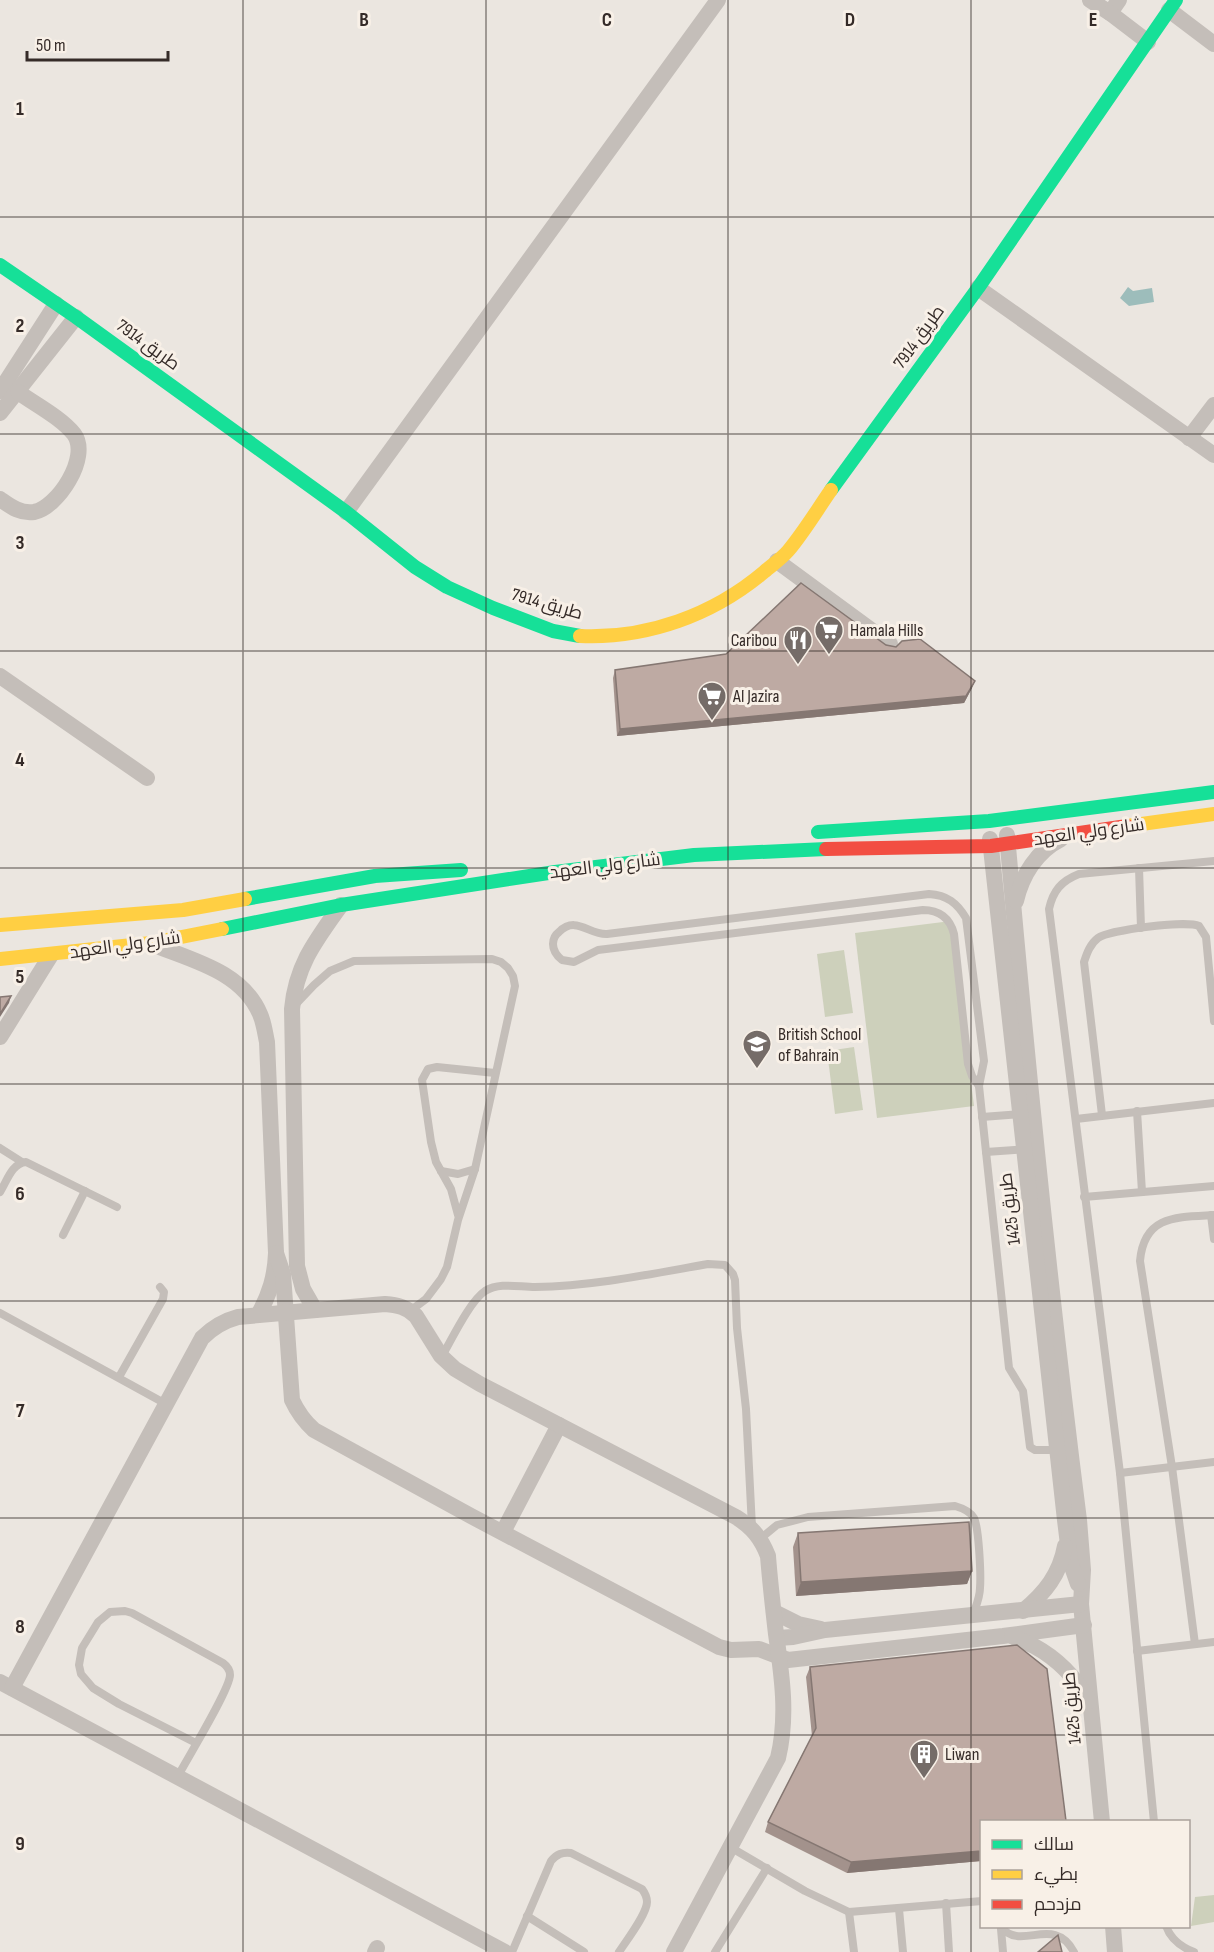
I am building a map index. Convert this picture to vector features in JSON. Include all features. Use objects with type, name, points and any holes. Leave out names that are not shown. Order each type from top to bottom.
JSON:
[{"type":"main road","name":"طريق 7914","points":[[0,265],[346,512],[372,535],[425,574],[477,602],[548,629],[577,636],[615,634],[661,626],[714,607],[755,580],[787,552],[978,288],[1172,5]]},
{"type":"main road","name":"شارع ولي العهد","points":[[799,834],[997,820],[1214,792]]},
{"type":"main road","name":"شارع ولي العهد","points":[[508,872],[694,855],[991,846],[1214,814]]},
{"type":"main road","name":"شارع ولي العهد","points":[[0,959],[151,943],[508,872],[730,840]]},
{"type":"main road","name":"شارع ولي العهد","points":[[0,925],[183,910],[375,876],[472,868]]},
{"type":"street","points":[[346,512],[718,0]]},
{"type":"street","points":[[1090,0],[1114,7],[1148,42]]},
{"type":"street","points":[[1172,5],[1214,44]]},
{"type":"street","points":[[978,288],[1189,438],[1211,448]]},
{"type":"street","points":[[0,391],[56,304]]},
{"type":"street","points":[[0,413],[75,317]]},
{"type":"street","points":[[0,498],[19,511],[35,512],[43,508],[52,501],[67,482],[76,468],[80,453],[75,436],[69,429],[18,392]]},
{"type":"street","points":[[1189,438],[1214,405]]},
{"type":"street","points":[[777,561],[890,644]]},
{"type":"street","points":[[0,676],[147,778]]},
{"type":"street","name":"طريق 1425","points":[[997,820],[1008,844],[1015,908],[1025,1045],[1026,1113]]},
{"type":"street","name":"طريق 1425","points":[[997,820],[991,846],[1079,1520],[1083,1570],[1081,1597],[1102,1820]]},
{"type":"street","points":[[1015,908],[1019,889],[1038,856],[1052,844],[1068,836]]},
{"type":"street","points":[[315,1310],[303,1289],[297,1266],[292,1009],[296,980],[311,946],[341,905]]},
{"type":"street","points":[[151,943],[223,972],[245,990],[260,1014],[267,1042],[276,1253],[275,1275],[258,1315]]},
{"type":"street","points":[[0,1037],[51,955]]},
{"type":"street","points":[[267,1042],[292,1041]]},
{"type":"street","name":"طريق 1425","points":[[1030,1148],[1067,1536],[1073,1572],[1081,1597]]},
{"type":"street","points":[[276,1253],[283,1274],[292,1400],[297,1412],[305,1422],[325,1436],[719,1647],[731,1650],[759,1649],[780,1659],[788,1660],[1007,1636],[1084,1625]]},
{"type":"street","points":[[505,1952],[6,1685],[166,1404],[194,1350],[212,1328],[224,1321],[285,1312],[385,1304],[398,1305],[410,1311],[422,1324],[441,1356],[467,1377],[736,1517],[756,1533],[768,1556],[780,1659],[784,1736],[778,1758],[674,1952]]},
{"type":"street","points":[[503,1532],[559,1425]]},
{"type":"street","points":[[1023,1611],[1037,1600],[1058,1571],[1067,1536]]},
{"type":"street","points":[[777,1638],[825,1630],[1023,1611],[1081,1597]]},
{"type":"street","points":[[774,1612],[798,1624],[825,1630]]},
{"type":"street","points":[[1000,1613],[1007,1636],[1047,1654],[1060,1664],[1083,1691],[1091,1706]]},
{"type":"street","points":[[1113,1928],[1115,1952]]},
{"type":"lane","points":[[1154,1820],[1120,1473],[1048,909],[1058,887],[1067,879],[1079,874],[1214,861]]},
{"type":"lane","points":[[1139,868],[1141,928]]},
{"type":"lane","points":[[979,1086],[968,1064],[954,934],[948,920],[937,912],[930,910],[911,912],[616,948],[592,953],[581,960],[567,962],[558,957],[554,941],[560,931],[572,925],[585,926],[594,933],[607,934],[929,894],[947,898],[961,909],[968,928],[984,1061],[979,1086],[1009,1368],[1023,1391],[1030,1447],[1035,1450],[1059,1450]]},
{"type":"lane","points":[[1102,1115],[1084,962],[1088,950],[1096,939],[1108,933],[1193,923],[1203,931],[1206,937],[1214,1021]]},
{"type":"lane","points":[[592,953],[594,933]]},
{"type":"lane","points":[[292,1009],[321,977],[354,961],[492,959],[501,962],[513,976],[515,986],[476,1168],[458,1220],[447,1267],[426,1299],[410,1311]]},
{"type":"lane","points":[[458,1220],[455,1199],[441,1171],[431,1142],[423,1076],[428,1069],[437,1067],[495,1073]]},
{"type":"lane","points":[[1076,1119],[1214,1103]]},
{"type":"lane","points":[[1137,1111],[1142,1192]]},
{"type":"lane","points":[[982,1117],[1026,1113]]},
{"type":"lane","points":[[0,1148],[22,1162],[30,1163],[117,1207]]},
{"type":"lane","points":[[986,1152],[1030,1148]]},
{"type":"lane","points":[[0,1192],[14,1167],[22,1162]]},
{"type":"lane","points":[[441,1171],[458,1174],[476,1168]]},
{"type":"lane","points":[[1084,1197],[1214,1186]]},
{"type":"lane","points":[[63,1235],[85,1191]]},
{"type":"lane","points":[[1195,1644],[1172,1467],[1140,1261],[1141,1248],[1149,1232],[1164,1221],[1176,1217],[1213,1215],[1214,1239]]},
{"type":"lane","points":[[441,1356],[479,1296],[494,1287],[535,1287],[593,1282],[708,1264],[725,1265],[730,1269],[735,1280],[737,1328],[756,1533],[808,1517],[955,1506],[961,1508],[971,1514],[976,1525],[981,1584],[973,1616]]},
{"type":"lane","points":[[119,1377],[163,1299],[164,1292],[160,1287]]},
{"type":"lane","points":[[0,1313],[166,1404]]},
{"type":"lane","points":[[1120,1473],[1214,1461]]},
{"type":"lane","points":[[178,1776],[220,1700],[230,1677],[228,1667],[132,1613],[117,1611],[104,1616],[79,1656],[81,1674],[86,1682],[119,1704],[196,1743]]},
{"type":"lane","points":[[1137,1651],[1214,1642]]},
{"type":"lane","points":[[730,1847],[805,1891],[849,1912],[980,1901]]},
{"type":"lane","points":[[512,1952],[550,1862],[559,1854],[571,1853],[642,1889],[645,1893],[647,1901],[645,1910],[619,1952]]},
{"type":"lane","points":[[715,1952],[767,1868]]},
{"type":"lane","points":[[946,1903],[949,1952]]},
{"type":"lane","points":[[899,1909],[903,1952]]},
{"type":"lane","points":[[849,1912],[854,1952]]},
{"type":"lane","points":[[526,1916],[584,1952]]},
{"type":"lane","points":[[1001,1928],[1004,1952]]},
{"type":"lane","points":[[1002,1928],[1005,1933],[1018,1939],[1049,1934],[1057,1935],[1070,1944],[1074,1952]]},
{"type":"lane","points":[[1167,1928],[1174,1941],[1194,1952]]},
{"type":"green space","points":[[951,921],[974,1106],[877,1118],[855,933]]},
{"type":"green space","points":[[844,950],[853,1013],[825,1017],[817,954]]},
{"type":"green space","points":[[854,1047],[863,1110],[835,1114],[827,1051]]},
{"type":"green space","points":[[1214,1895],[1214,1922],[1191,1926],[1195,1897]]},
{"type":"water","points":[[1128,287],[1133,291],[1152,288],[1154,302],[1129,306],[1120,298]]},
{"type":"building","name":"Hamala Hills","points":[[801,583],[886,645],[896,647],[902,641],[920,639],[975,681],[966,696],[620,729],[615,670],[726,654]]},
{"type":"building","points":[[11,996],[0,1014],[0,997]]},
{"type":"building","points":[[969,1522],[972,1571],[801,1582],[798,1533]]},
{"type":"building","name":"Liwan","points":[[1017,1645],[1047,1669],[1066,1820],[980,1820],[980,1851],[851,1862],[768,1822],[816,1728],[810,1667]]},
{"type":"building","points":[[1058,1935],[1062,1952],[1038,1952]]},
{"type":"traffic: fast","points":[[831,490],[978,288],[1176,0]]},
{"type":"traffic: fast","points":[[0,265],[76,317],[346,512],[415,567],[447,587],[493,608],[553,631],[580,636]]},
{"type":"traffic: fast","points":[[818,832],[989,821],[1214,792]]},
{"type":"traffic: fast","points":[[222,929],[341,905],[555,872],[694,855],[826,849]]},
{"type":"traffic: fast","points":[[245,899],[375,876],[461,870]]},
{"type":"traffic: slow","points":[[580,636],[605,636],[654,628],[678,621],[723,601],[785,554],[831,490]]},
{"type":"traffic: slow","points":[[1127,826],[1214,814]]},
{"type":"traffic: slow","points":[[0,925],[183,910],[245,899]]},
{"type":"traffic: slow","points":[[0,959],[151,943],[222,929]]},
{"type":"traffic: jam","points":[[826,849],[991,846],[1127,826]]},
{"type":"place","name":"Hamala Hills","points":[[829,656]]},
{"type":"place","name":"Caribou","points":[[798,666]]},
{"type":"place","name":"Al Jazira","points":[[712,722]]},
{"type":"place","name":"British School of Bahrain","points":[[757,1070]]},
{"type":"place","name":"Liwan","points":[[924,1780]]}]
